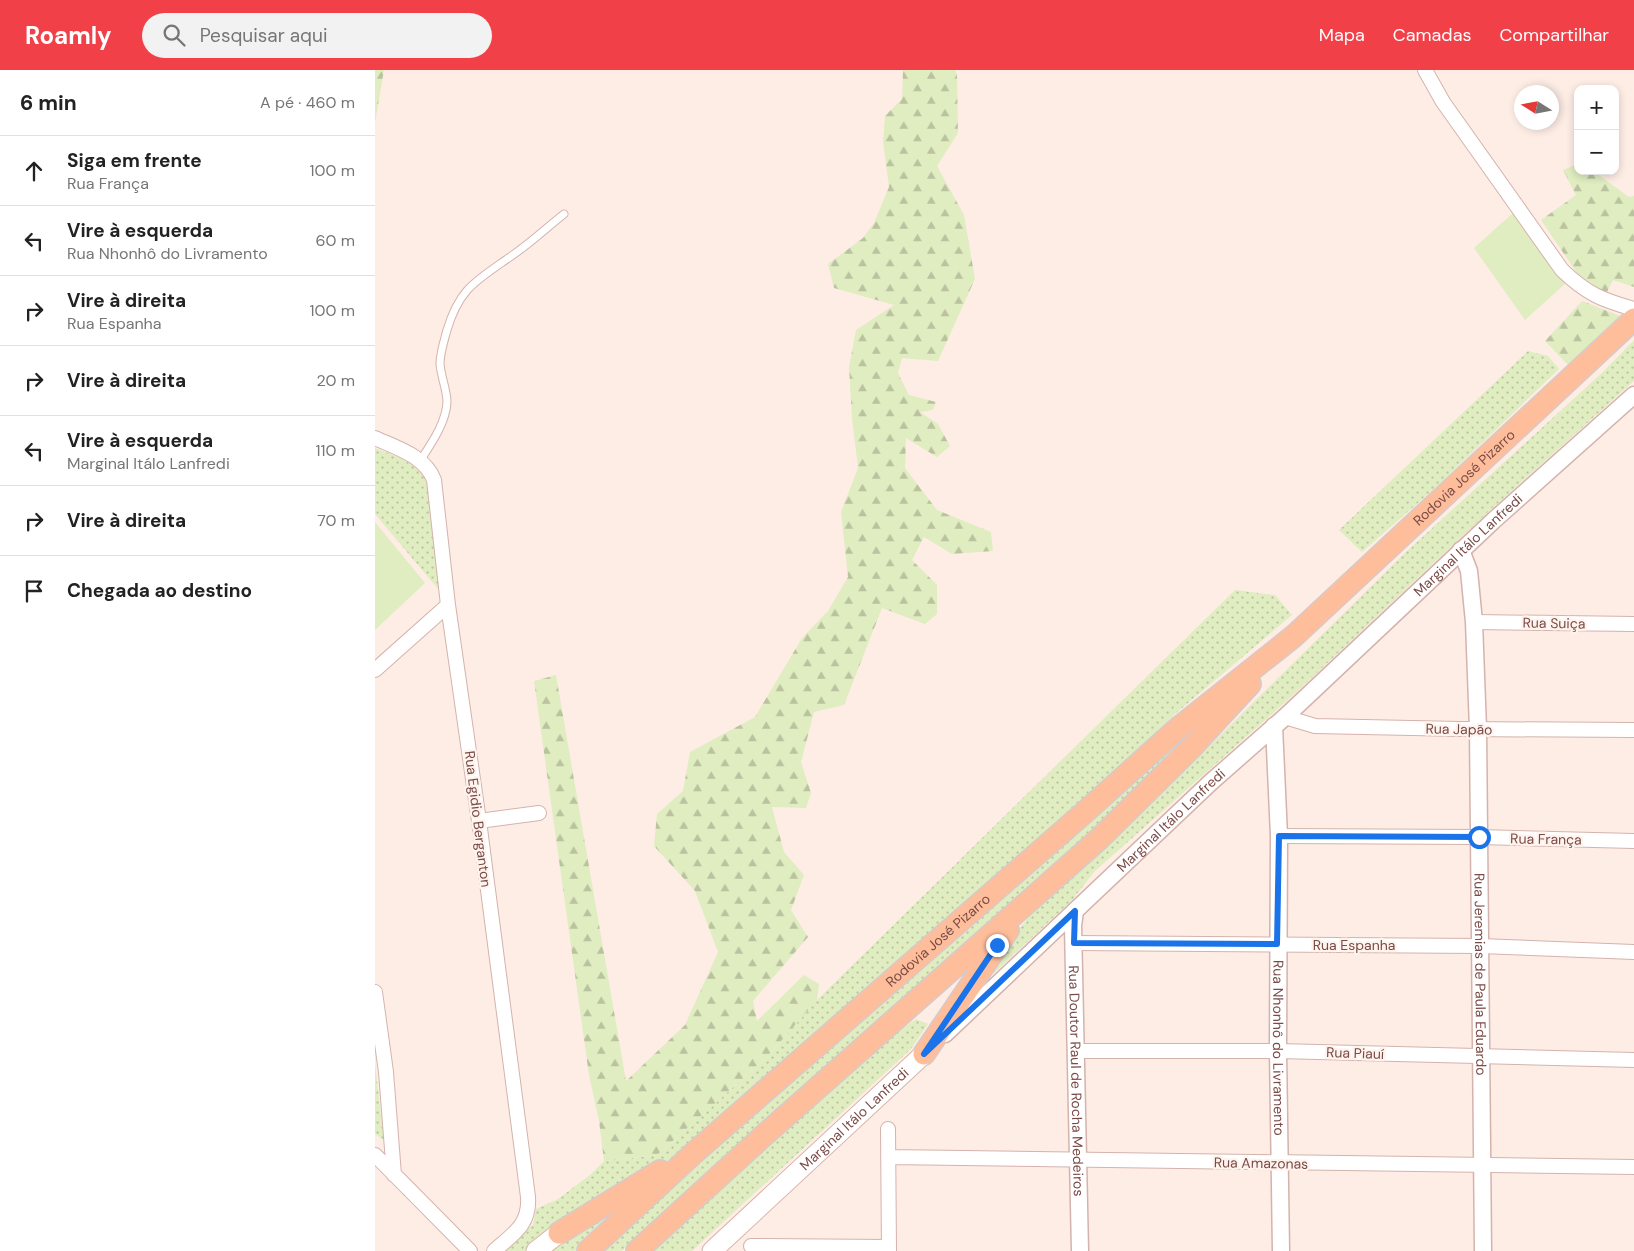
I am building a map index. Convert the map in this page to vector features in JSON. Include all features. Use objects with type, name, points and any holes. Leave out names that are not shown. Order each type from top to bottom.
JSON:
[{"type":"main road","name":"Rodovia José Pizarro","points":[[637,1251],[761,1138],[1099,839],[1176,763],[1294,636],[1634,319]]},
{"type":"main road","name":"Rodovia José Pizarro","points":[[588,1251],[695,1152],[1085,812],[1176,730],[1294,636]]},
{"type":"main road","points":[[924,1054],[1027,902]]},
{"type":"main road","name":"Marginal Itálo Lanfredi","points":[[712,1251],[924,1054]]},
{"type":"main road","points":[[535,1251],[559,1233],[649,1177],[695,1152]]},
{"type":"street","points":[[1425,70],[1443,102],[1562,270],[1590,293],[1606,301],[1634,309]]},
{"type":"street","name":"Marginal Itálo Lanfredi","points":[[924,1054],[1211,782],[1279,722],[1461,550],[1634,395]]},
{"type":"street","name":"Rua Egidio Berganton","points":[[375,438],[406,452],[426,465],[434,480],[448,605],[479,821],[529,1208],[526,1218],[518,1230],[494,1251]]},
{"type":"street","name":"Rua Jeremias de Paula Eduardo","points":[[1461,550],[1469,572],[1474,622],[1478,729],[1483,1251]]},
{"type":"street","points":[[375,670],[448,605]]},
{"type":"street","name":"Rua Suiça","points":[[1474,622],[1634,624]]},
{"type":"street","name":"Rua Japão","points":[[1279,722],[1315,726],[1634,730]]},
{"type":"street","name":"Rua Nhonhô do Livramento","points":[[1279,722],[1277,944],[1281,1251]]},
{"type":"street","points":[[479,821],[539,813]]},
{"type":"street","name":"Rua França","points":[[1279,836],[1479,837],[1634,841]]},
{"type":"street","name":"Rua Doutor Raul de Rocha Medeiros","points":[[1075,911],[1080,1251]]},
{"type":"street","name":"Rua Espanha","points":[[1074,943],[1480,946],[1634,952]]},
{"type":"street","points":[[375,992],[386,1072],[394,1175]]},
{"type":"street","name":"Rua Piauí","points":[[1076,1052],[1278,1051],[1634,1060]]},
{"type":"street","points":[[751,1246],[889,1249],[888,1128]]},
{"type":"street","points":[[375,1155],[470,1251]]},
{"type":"street","name":"Rua Amazonas","points":[[889,1157],[1634,1167]]},
{"type":"lane","points":[[420,461],[444,418],[447,402],[440,364],[451,317],[460,299],[473,283],[564,214]]},
{"type":"green space","points":[[375,70],[384,70],[375,123]]},
{"type":"green space","points":[[903,70],[955,70],[957,75],[958,133],[937,166],[964,215],[975,279],[938,361],[902,358],[898,373],[909,395],[936,402],[933,410],[920,412],[938,424],[950,446],[937,457],[906,438],[905,468],[937,510],[991,532],[993,551],[952,554],[924,537],[912,560],[937,585],[937,614],[925,624],[882,608],[844,705],[814,712],[801,762],[811,793],[806,808],[772,807],[784,852],[804,875],[791,910],[808,937],[753,1001],[757,1021],[804,975],[819,984],[817,1000],[766,1058],[657,1155],[604,1161],[599,1121],[589,1075],[534,681],[556,675],[626,1081],[685,1025],[718,952],[695,891],[654,846],[657,814],[683,791],[690,752],[755,717],[802,638],[828,611],[848,577],[841,512],[858,468],[852,418],[849,367],[856,330],[894,305],[834,288],[828,264],[863,238],[874,223],[889,187],[883,142],[885,116],[902,99]]},
{"type":"green space","points":[[1574,166],[1574,175],[1599,175],[1629,197],[1634,196],[1634,287],[1613,280],[1606,294],[1577,273],[1541,220],[1576,195],[1563,170]]},
{"type":"green space","points":[[1514,212],[1566,283],[1525,320],[1474,248]]},
{"type":"green space","points":[[1582,301],[1620,316],[1569,366],[1545,341]]},
{"type":"green space","points":[[1634,340],[1634,381],[1488,512],[1290,698],[1095,871],[1072,900],[963,1002],[986,968],[1034,911],[1152,797],[1200,755],[1405,553],[1604,371]]},
{"type":"green space","points":[[1528,351],[1548,356],[1559,369],[1435,488],[1362,552],[1339,530]]},
{"type":"green space","points":[[375,448],[412,464],[424,479],[428,489],[439,590],[375,514]]},
{"type":"green space","points":[[375,522],[425,583],[375,630]]},
{"type":"green space","points":[[1235,590],[1275,595],[1292,615],[1175,714],[1027,852],[694,1145],[549,1232],[525,1251],[499,1251],[533,1225],[536,1209],[558,1199],[590,1175],[604,1161],[657,1155],[766,1058],[817,1000]]},
{"type":"green space","points":[[1220,704],[1091,832],[742,1141],[622,1251],[602,1251],[662,1196],[956,940]]},
{"type":"green space","points":[[916,1019],[928,1024],[911,1049],[692,1251],[653,1251],[789,1124],[875,1050]]},
{"type":"green space","points":[[375,1064],[376,1072],[384,1140],[375,1134]]},
{"type":"green space","points":[[604,1220],[575,1251],[546,1251],[582,1228]]},
{"type":"route","points":[[997,945],[924,1054],[1075,911],[1073,926],[1074,943],[1277,944],[1279,836],[1479,837]]}]
